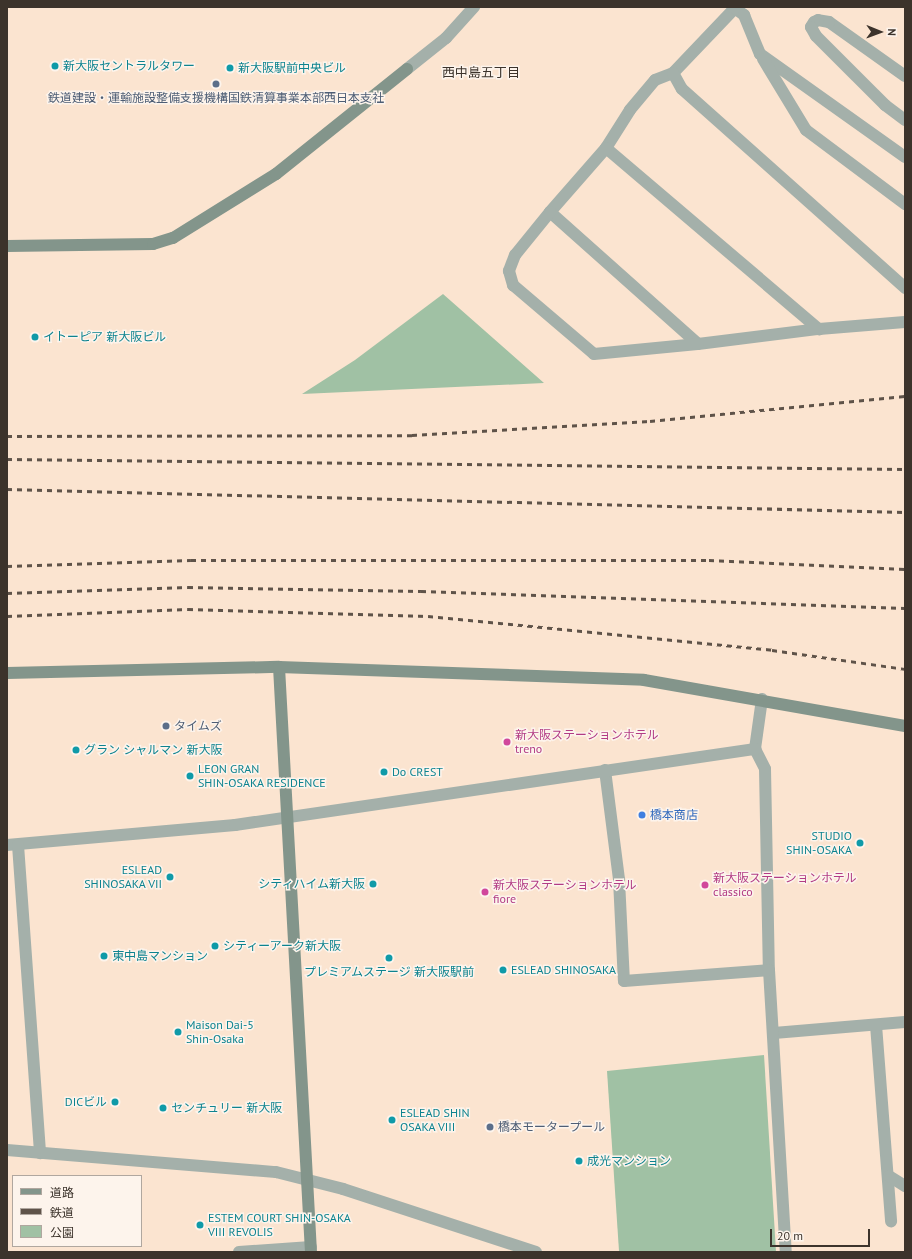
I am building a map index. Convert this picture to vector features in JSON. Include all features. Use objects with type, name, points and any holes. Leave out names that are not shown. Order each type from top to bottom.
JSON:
[{"type":"street","points":[[7,246],[152,244],[173,238],[276,174],[446,38],[474,7]]},
{"type":"street","points":[[905,204],[806,130],[760,54],[741,9],[673,73],[655,80],[630,110],[606,148],[515,255],[510,271],[513,284],[594,354],[698,344],[819,329],[905,322]]},
{"type":"street","points":[[905,76],[829,22],[818,20],[814,22],[811,27],[816,36],[885,105],[905,120]]},
{"type":"street","points":[[760,54],[905,157]]},
{"type":"street","points":[[673,73],[682,88],[905,288]]},
{"type":"street","points":[[606,148],[819,329]]},
{"type":"street","points":[[550,212],[698,344]]},
{"type":"street","points":[[239,1252],[311,1250],[279,667]]},
{"type":"street","points":[[7,673],[279,667],[644,680],[762,699],[905,726]]},
{"type":"street","points":[[762,699],[755,749],[765,769],[769,970],[786,1252]]},
{"type":"street","points":[[40,1153],[13,845],[235,825],[755,749]]},
{"type":"street","points":[[605,770],[619,880],[624,981],[769,970]]},
{"type":"street","points":[[774,1033],[905,1022]]},
{"type":"street","points":[[876,1025],[889,1176],[891,1221]]},
{"type":"street","points":[[7,1150],[276,1172],[343,1189],[536,1252]]},
{"type":"street","points":[[889,1176],[905,1186]]},
{"type":"green space","points":[[443,294],[544,383],[302,394],[355,360]]},
{"type":"green space","points":[[764,1055],[776,1252],[619,1251],[607,1071]]},
{"type":"railway","points":[[7,436],[412,435],[650,421],[905,396]]},
{"type":"railway","points":[[7,459],[905,469]]},
{"type":"railway","points":[[7,489],[905,512]]},
{"type":"railway","points":[[7,566],[191,560],[709,560],[905,569]]},
{"type":"railway","points":[[7,593],[188,587],[421,591],[905,608]]},
{"type":"railway","points":[[7,616],[188,609],[428,616],[772,650],[905,669]]},
{"type":"place","name":"新大阪セントラルタワー","points":[[55,66]]},
{"type":"place","name":"新大阪駅前中央ビル","points":[[230,68]]},
{"type":"place","name":"鉄道建設・運輸施設整備支援機構国鉄清算事業本部西日本支社","points":[[216,84]]},
{"type":"place","name":"イトーピア 新大阪ビル","points":[[35,337]]},
{"type":"place","name":"タイムズ","points":[[166,726]]},
{"type":"place","name":"新大阪ステーションホテル treno","points":[[507,742]]},
{"type":"place","name":"グラン シャルマン 新大阪","points":[[76,750]]},
{"type":"place","name":"Do CREST","points":[[384,772]]},
{"type":"place","name":"LEON GRAN SHIN-OSAKA RESIDENCE","points":[[190,776]]},
{"type":"place","name":"橋本商店","points":[[642,815]]},
{"type":"place","name":"STUDIO SHIN-OSAKA","points":[[860,843]]},
{"type":"place","name":"ESLEAD SHINOSAKA VII","points":[[170,877]]},
{"type":"place","name":"シティハイム新大阪","points":[[373,884]]},
{"type":"place","name":"新大阪ステーションホテル classico","points":[[705,885]]},
{"type":"place","name":"新大阪ステーションホテル fiore","points":[[485,892]]},
{"type":"place","name":"シティーアーク新大阪","points":[[215,946]]},
{"type":"place","name":"東中島マンション","points":[[104,956]]},
{"type":"place","name":"プレミアムステージ 新大阪駅前","points":[[389,958]]},
{"type":"place","name":"ESLEAD SHINOSAKA","points":[[503,970]]},
{"type":"place","name":"Maison Dai-5 Shin-Osaka","points":[[178,1032]]},
{"type":"place","name":"DICビル","points":[[115,1102]]},
{"type":"place","name":"センチュリー 新大阪","points":[[163,1108]]},
{"type":"place","name":"ESLEAD SHIN OSAKA VIII","points":[[392,1120]]},
{"type":"place","name":"橋本モータープール","points":[[490,1127]]},
{"type":"place","name":"成光マンション","points":[[579,1161]]},
{"type":"place","name":"ESTEM COURT SHIN-OSAKA VIII REVOLIS","points":[[200,1225]]},
{"type":"district","name":"西中島五丁目","points":[[481,73]]}]
